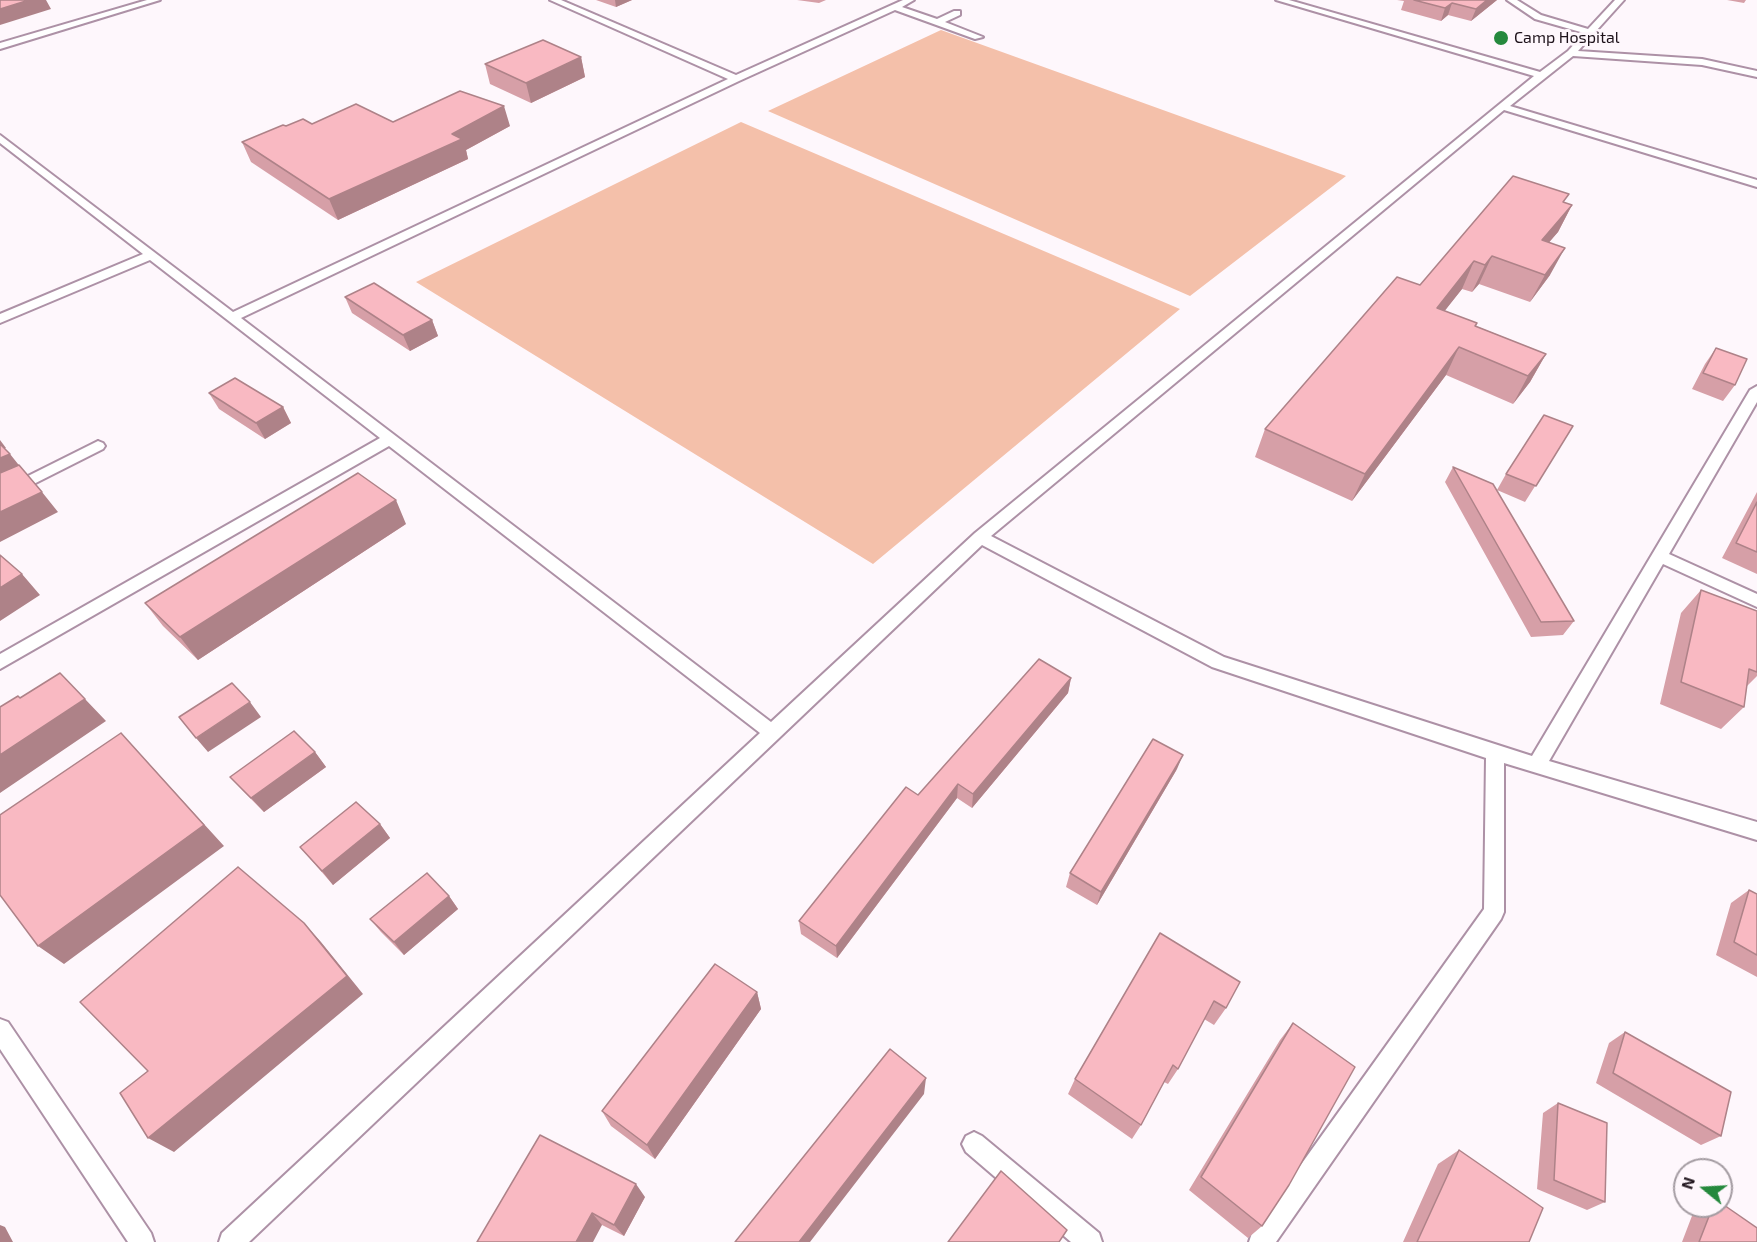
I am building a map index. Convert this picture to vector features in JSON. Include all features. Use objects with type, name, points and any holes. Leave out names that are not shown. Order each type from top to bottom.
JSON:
[{"type":"lane","points":[[0,46],[156,0]]},
{"type":"lane","points":[[554,0],[736,79]]},
{"type":"lane","points":[[231,317],[736,79],[910,0]]},
{"type":"lane","points":[[1280,0],[1541,75]]},
{"type":"lane","points":[[1511,0],[1538,17],[1590,32]]},
{"type":"lane","points":[[231,1242],[980,537],[1541,75],[1571,53],[1620,0]]},
{"type":"lane","points":[[895,7],[978,37]]},
{"type":"lane","points":[[938,23],[957,14]]},
{"type":"lane","points":[[1571,53],[1702,62],[1757,74]]},
{"type":"lane","points":[[1504,107],[1757,183]]},
{"type":"lane","points":[[0,138],[771,732]]},
{"type":"lane","points":[[0,319],[151,255]]},
{"type":"lane","points":[[1537,765],[1756,392]]},
{"type":"lane","points":[[0,662],[390,439]]},
{"type":"lane","points":[[0,496],[98,446]]},
{"type":"lane","points":[[980,537],[1218,662],[1495,753],[1757,831]]},
{"type":"lane","points":[[1660,556],[1757,601]]},
{"type":"lane","points":[[1261,1242],[1494,912],[1495,753]]},
{"type":"lane","points":[[0,1030],[142,1242]]},
{"type":"lane","points":[[974,1144],[1090,1242]]},
{"type":"shaded area","points":[[941,30],[1346,176],[1190,296],[768,111]]},
{"type":"shaded area","points":[[741,122],[1180,309],[873,564],[416,282]]},
{"type":"building","points":[[0,0],[29,0],[0,9]]},
{"type":"building","points":[[1414,0],[1487,0],[1476,9],[1452,3],[1445,8]]},
{"type":"building","points":[[543,40],[581,57],[526,83],[485,64]]},
{"type":"building","points":[[460,91],[504,106],[452,134],[462,139],[329,199],[242,142],[303,119],[312,124],[356,104],[393,122]]},
{"type":"building","points":[[1513,176],[1569,194],[1563,202],[1572,205],[1542,240],[1565,248],[1545,275],[1492,256],[1485,265],[1474,261],[1437,308],[1477,323],[1475,326],[1546,354],[1528,376],[1459,347],[1365,474],[1265,429],[1397,277],[1420,285]]},
{"type":"building","points":[[374,283],[432,320],[403,335],[345,297]]},
{"type":"building","points":[[1716,348],[1747,359],[1735,385],[1703,373]]},
{"type":"building","points":[[235,378],[283,407],[256,423],[209,393]]},
{"type":"building","points":[[1544,415],[1573,426],[1536,486],[1506,474]]},
{"type":"building","points":[[0,444],[10,454],[0,458]]},
{"type":"building","points":[[19,465],[42,492],[0,512],[0,473]]},
{"type":"building","points":[[1453,467],[1493,484],[1574,621],[1541,622]]},
{"type":"building","points":[[358,473],[396,500],[180,637],[145,603]]},
{"type":"building","points":[[1757,502],[1757,552],[1736,543]]},
{"type":"building","points":[[0,555],[22,574],[0,588]]},
{"type":"building","points":[[1701,590],[1757,611],[1757,672],[1749,669],[1744,707],[1681,682]]},
{"type":"building","points":[[1039,659],[1071,678],[973,794],[958,784],[836,946],[799,921],[906,787],[918,795]]},
{"type":"building","points":[[60,673],[85,699],[0,755],[0,707],[18,696],[20,698]]},
{"type":"building","points":[[232,683],[250,702],[196,738],[179,717]]},
{"type":"building","points":[[294,731],[315,752],[251,798],[230,777]]},
{"type":"building","points":[[121,733],[204,825],[38,946],[0,895],[0,815]]},
{"type":"building","points":[[1153,739],[1183,755],[1101,892],[1070,873]]},
{"type":"building","points":[[356,802],[380,824],[322,871],[300,847]]},
{"type":"building","points":[[238,867],[304,923],[347,976],[148,1138],[120,1093],[148,1071],[80,1002]]},
{"type":"building","points":[[427,873],[449,896],[394,942],[370,919]]},
{"type":"building","points":[[1749,890],[1757,894],[1757,955],[1734,942]]},
{"type":"building","points":[[1160,933],[1240,982],[1226,1008],[1214,1001],[1178,1069],[1173,1065],[1141,1125],[1075,1079]]},
{"type":"building","points":[[715,964],[757,992],[647,1145],[602,1111]]},
{"type":"building","points":[[1293,1023],[1355,1067],[1289,1185],[1262,1226],[1201,1177]]},
{"type":"building","points":[[1625,1032],[1731,1092],[1721,1136],[1613,1073]]},
{"type":"building","points":[[890,1049],[926,1078],[799,1242],[735,1242]]},
{"type":"building","points":[[1558,1103],[1607,1123],[1605,1202],[1554,1180]]},
{"type":"building","points":[[540,1135],[636,1184],[614,1225],[592,1213],[576,1242],[477,1242]]},
{"type":"building","points":[[1459,1150],[1543,1208],[1529,1242],[1417,1242]]},
{"type":"building","points":[[1001,1171],[1067,1230],[1059,1242],[948,1242]]},
{"type":"building","points":[[1733,1211],[1757,1228],[1757,1242],[1699,1242],[1708,1218],[1733,1218]]},
{"type":"place","name":"Camp Hospital","points":[[1501,38]]}]
